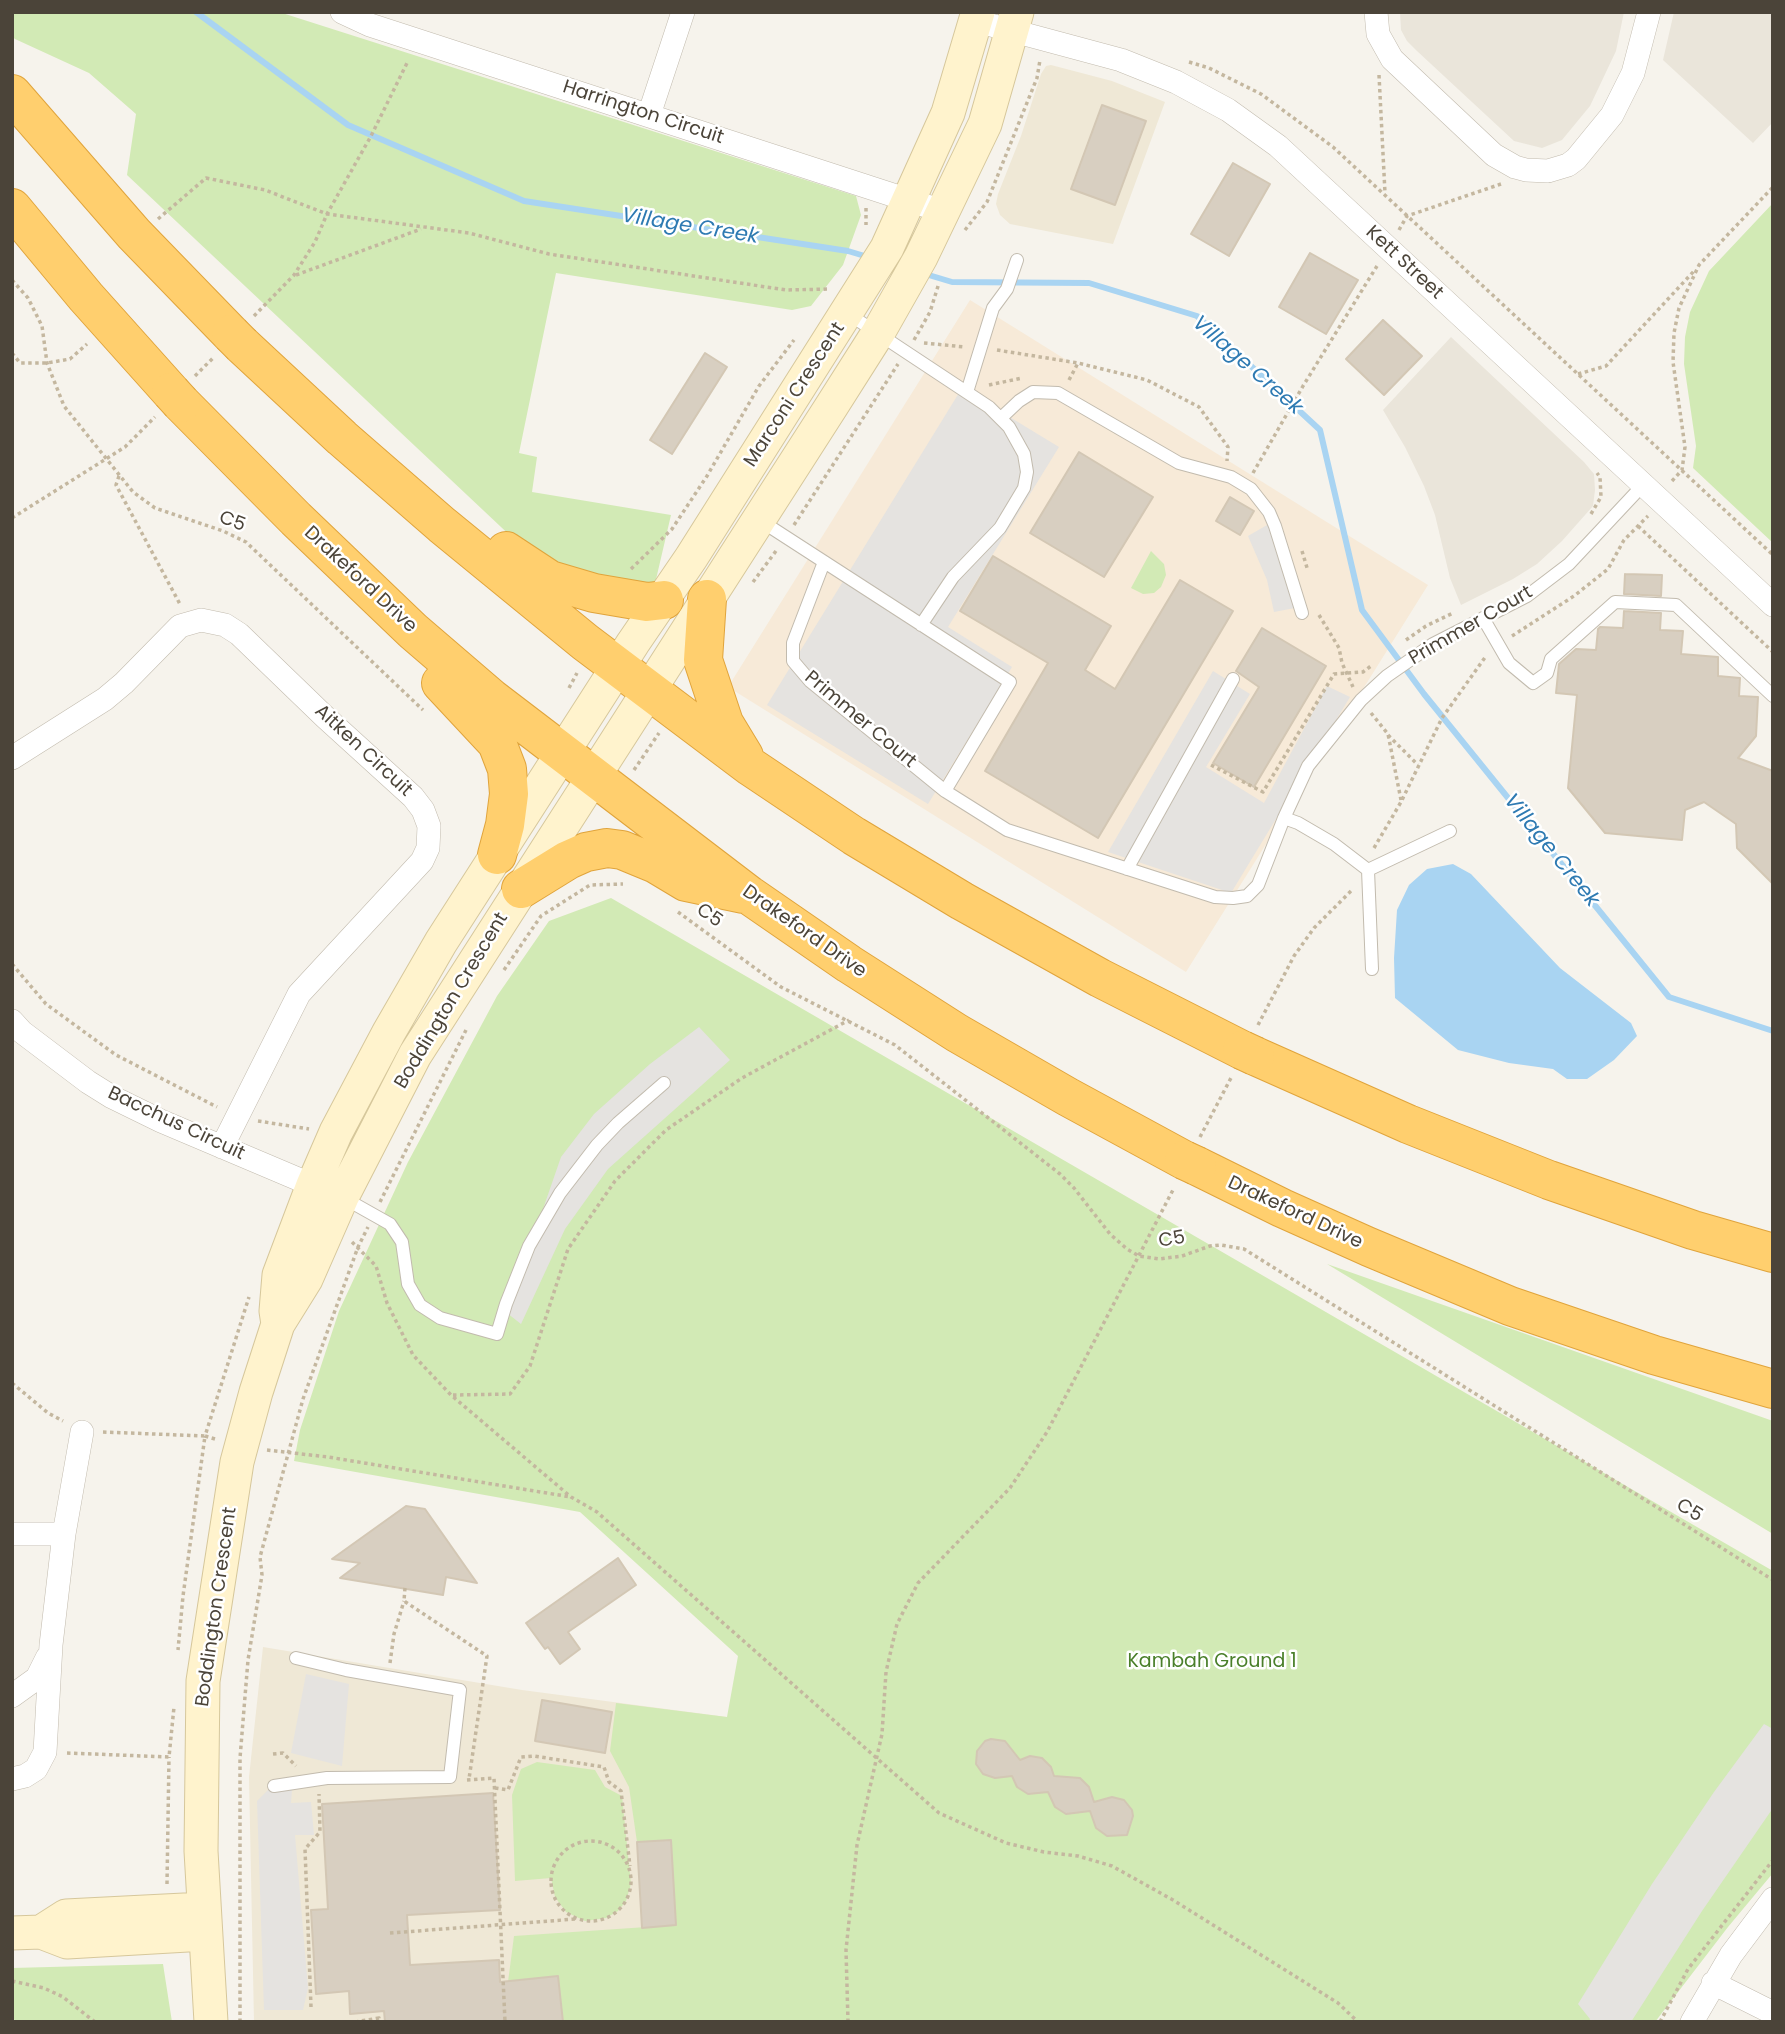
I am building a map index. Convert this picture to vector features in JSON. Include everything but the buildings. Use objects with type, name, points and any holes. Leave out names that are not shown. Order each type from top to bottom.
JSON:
[{"type":"highway","points":[[12,94],[134,234],[237,340],[342,438],[442,525],[617,667],[751,768],[854,836],[962,901],[1100,978],[1247,1052],[1408,1124],[1549,1181],[1693,1230],[1773,1253]]},
{"type":"highway","name":"Drakeford Drive","points":[[12,208],[86,297],[176,398],[296,519],[414,631],[491,698],[749,895],[849,964],[1068,1097],[1188,1164],[1282,1208],[1510,1306],[1654,1356],[1773,1389]]},
{"type":"highway","points":[[442,525],[506,551],[550,580],[594,593],[647,602],[663,600]]},
{"type":"highway","points":[[707,599],[703,660],[724,723],[751,768]]},
{"type":"highway","points":[[414,631],[440,682],[497,743],[507,769],[509,794],[497,855]]},
{"type":"highway","points":[[521,889],[568,860],[586,852],[607,848],[622,850],[656,864],[686,882],[749,895]]},
{"type":"street","name":"Harrington Circuit","points":[[342,12],[396,22],[418,40],[945,212]]},
{"type":"street","points":[[649,115],[683,12]]},
{"type":"street","points":[[1376,12],[1378,34],[1392,59],[1494,155],[1520,168],[1548,171],[1568,165],[1576,159],[1612,115],[1633,73],[1649,12]]},
{"type":"street","name":"Kett Street","points":[[977,17],[1015,22],[1176,82],[1228,110],[1278,146],[1773,605]]},
{"type":"street","name":"Marconi Crescent","points":[[562,752],[663,600],[837,307],[880,259],[910,200],[948,113],[977,17]]},
{"type":"street","name":"Marconi Crescent","points":[[662,700],[707,599],[878,333],[923,275],[945,212],[985,124],[1015,22]]},
{"type":"street","name":"Aitken Circuit","points":[[190,623],[201,620],[225,625],[240,634],[325,717],[413,797],[423,810],[429,826],[428,848],[422,861],[299,994],[222,1147]]},
{"type":"street","points":[[12,758],[105,699],[180,626],[190,623]]},
{"type":"street","name":"Boddington Crescent","points":[[328,1191],[521,889],[606,785],[662,700]]},
{"type":"street","name":"Boddington Crescent","points":[[211,2022],[201,1851],[203,1681],[221,1556],[241,1447],[278,1324],[306,1279],[328,1191],[336,1132],[441,942],[562,752]]},
{"type":"street","name":"Bacchus Circuit","points":[[16,1032],[112,1097],[328,1191]]},
{"type":"street","points":[[12,1779],[37,1769],[45,1752],[51,1645],[64,1534],[82,1432]]},
{"type":"street","points":[[12,1534],[64,1534]]},
{"type":"street","points":[[12,1696],[37,1678],[44,1668],[51,1645]]},
{"type":"street","points":[[1692,2022],[1731,1955],[1773,1899]]},
{"type":"street","points":[[26,1933],[66,1916],[167,1910],[204,1922]]},
{"type":"street","points":[[26,1933],[67,1942],[204,1922]]},
{"type":"street","points":[[1713,1983],[1773,2013]]},
{"type":"lane","points":[[967,392],[993,308],[1007,289],[1017,260]]},
{"type":"lane","points":[[837,307],[989,407],[1016,437],[1024,454],[1027,472],[1024,488],[1000,528],[953,577],[922,625]]},
{"type":"lane","points":[[1001,418],[1033,392],[1058,393],[1179,463],[1231,477],[1251,489],[1269,512],[1275,526],[1302,613]]},
{"type":"lane","name":"Primmer Court","points":[[824,562],[793,643],[793,662],[810,681],[945,791],[1007,830],[1215,897],[1233,898],[1247,896],[1258,885],[1308,766],[1361,700],[1387,676],[1433,644],[1527,596],[1569,564],[1643,485]]},
{"type":"lane","points":[[758,519],[1010,682],[945,791]]},
{"type":"lane","points":[[1483,618],[1509,663],[1533,683],[1547,673],[1551,659],[1615,602],[1676,605],[1773,696]]},
{"type":"lane","points":[[1127,869],[1233,679]]},
{"type":"lane","points":[[1284,818],[1334,844],[1366,869],[1372,969]]},
{"type":"lane","points":[[1366,869],[1450,831]]},
{"type":"lane","points":[[328,1191],[374,1213],[390,1224],[402,1242],[408,1284],[420,1305],[440,1318],[497,1334],[529,1246],[560,1193],[611,1130],[664,1083]]},
{"type":"lane","points":[[274,1786],[327,1778],[450,1777],[460,1690],[346,1670],[296,1658]]},
{"type":"path","points":[[315,242],[418,40]]},
{"type":"path","points":[[1385,195],[1378,74],[1392,59]]},
{"type":"path","points":[[1333,147],[1773,555]]},
{"type":"path","points":[[1244,471],[1253,474],[1303,386],[1407,216],[1514,179],[1520,168]]},
{"type":"path","points":[[156,221],[206,178],[265,190],[327,214],[422,229],[469,233],[549,254],[786,290],[834,289],[837,307]]},
{"type":"path","points":[[1578,374],[1606,366],[1773,187]]},
{"type":"path","points":[[294,275],[422,229]]},
{"type":"path","points":[[848,2022],[846,1950],[857,1845],[882,1734],[886,1672],[897,1624],[918,1583],[991,1509],[1047,1432],[1247,1052],[1294,956],[1314,928],[1354,887],[1366,869],[1442,718],[1472,673],[1486,656],[1499,646],[1574,596],[1608,569],[1624,540],[1661,502],[1667,487],[1682,470],[1685,447],[1672,362],[1674,333],[1679,308],[1699,265]]},
{"type":"path","points":[[751,584],[786,538],[930,312],[923,275]]},
{"type":"path","name":"C5","points":[[12,280],[28,298],[42,326],[47,363],[64,406],[133,492],[155,508],[223,531],[246,542],[427,714]]},
{"type":"path","points":[[921,328],[922,343]]},
{"type":"path","points":[[622,575],[642,561],[672,529],[707,476],[759,386],[802,331]]},
{"type":"path","points":[[12,353],[20,363],[47,363],[70,359],[93,339]]},
{"type":"path","points":[[922,343],[981,348],[1079,363],[1147,380],[1199,407],[1228,447],[1227,463],[1235,467]]},
{"type":"path","points":[[922,343],[932,349]]},
{"type":"path","points":[[1061,378],[1070,381],[1079,363]]},
{"type":"path","points":[[973,375],[991,387],[1030,376]]},
{"type":"path","points":[[12,519],[125,447]]},
{"type":"path","points":[[1588,520],[1601,497],[1600,477],[1592,466]]},
{"type":"path","points":[[119,475],[116,485],[190,623]]},
{"type":"path","points":[[1638,526],[1773,652]]},
{"type":"path","points":[[1300,546],[1309,574]]},
{"type":"path","points":[[1398,646],[1426,625],[1462,609]]},
{"type":"path","points":[[1319,615],[1339,648],[1345,673],[1361,700],[1388,734],[1418,765]]},
{"type":"path","points":[[1211,765],[1263,792],[1334,674],[1363,672],[1379,660]]},
{"type":"path","points":[[606,785],[662,700]]},
{"type":"path","points":[[1388,734],[1401,802]]},
{"type":"path","points":[[502,974],[541,916],[590,886],[627,884],[620,875]]},
{"type":"path","name":"C5","points":[[672,909],[781,987],[895,1045],[1059,1174],[1074,1188],[1118,1242],[1139,1256],[1171,1258],[1221,1245],[1244,1249],[1773,1580]]},
{"type":"path","points":[[12,964],[46,1004],[116,1055],[223,1110],[251,1120],[315,1130]]},
{"type":"path","points":[[240,2022],[240,1759],[248,1660],[262,1575],[260,1558],[303,1399],[358,1247],[471,1020]]},
{"type":"path","points":[[451,1395],[510,1394],[530,1366],[568,1249],[615,1181],[666,1130],[742,1078],[849,1020]]},
{"type":"path","points":[[358,1247],[376,1266],[387,1303],[413,1355],[451,1395],[571,1497],[597,1512],[939,1814],[1006,1843],[1101,1862],[1140,1881],[1339,2003],[1358,2022]]},
{"type":"path","points":[[177,1663],[183,1596],[205,1436],[250,1294]]},
{"type":"path","points":[[205,1436],[241,1447],[328,1457],[571,1497]]},
{"type":"path","points":[[392,1644],[404,1601]]},
{"type":"path","points":[[167,1910],[164,1889],[169,1882],[169,1757],[174,1703]]},
{"type":"path","points":[[45,1752],[169,1757]]},
{"type":"path","points":[[274,1754],[283,1753],[314,1785],[319,1785],[320,1832],[305,1849],[311,2007]]},
{"type":"path","points":[[390,1933],[577,1919],[593,1921],[618,1911],[629,1894],[631,1874],[621,1791],[609,1782],[604,1767],[534,1756],[521,1757],[508,1790],[495,1788]]},
{"type":"path","points":[[465,1780],[494,1778],[505,2022]]},
{"type":"path","points":[[577,1919],[559,1905],[552,1891],[554,1866],[561,1855],[583,1842],[608,1844],[627,1862],[631,1874]]},
{"type":"path","points":[[12,1981],[44,1988],[63,1997],[95,2022]]},
{"type":"path","points":[[355,2022],[379,2018],[379,2022]]},
{"type":"shaded area","points":[[1400,12],[1624,12],[1616,51],[1590,106],[1562,140],[1542,148],[1514,141],[1417,51],[1401,30]]},
{"type":"shaded area","points":[[1674,12],[1773,12],[1773,122],[1753,143],[1663,60]]},
{"type":"shaded area","points":[[1046,66],[1112,81],[1165,102],[1113,244],[1010,224],[1000,215],[996,204],[1041,74]]},
{"type":"shaded area","points":[[970,300],[1428,585],[1186,972],[728,687]]},
{"type":"shaded area","points":[[1451,337],[1584,462],[1594,474],[1595,490],[1593,506],[1537,564],[1461,605],[1450,578],[1435,515],[1424,486],[1383,410]]},
{"type":"shaded area","points":[[962,388],[1059,447],[948,627],[1012,667],[928,804],[767,705]]},
{"type":"shaded area","points":[[1274,521],[1300,607],[1274,612],[1267,580],[1248,536]]},
{"type":"shaded area","points":[[1213,671],[1250,694],[1206,767],[1264,803],[1327,686],[1350,697],[1231,893],[1108,852]]},
{"type":"shaded area","points":[[699,1027],[730,1060],[608,1169],[565,1229],[521,1324],[507,1313],[561,1157],[594,1114],[650,1064]]},
{"type":"shaded area","points":[[263,1647],[522,1690],[727,1717],[809,2022],[254,2022],[249,1777]]},
{"type":"shaded area","points":[[306,1674],[349,1684],[342,1766],[291,1753]]},
{"type":"shaded area","points":[[1764,1724],[1773,1729],[1773,1808],[1702,1911],[1631,2022],[1589,2022],[1590,2019],[1578,2004],[1652,1884]]},
{"type":"shaded area","points":[[268,1790],[292,1790],[291,1803],[311,1802],[314,1835],[295,1835],[308,1988],[303,2010],[264,2010],[257,1801]]},
{"type":"green space","points":[[12,12],[279,12],[856,196],[861,215],[843,265],[811,306],[792,310],[556,273],[519,453],[537,457],[532,492],[671,515],[654,588],[535,559],[127,175],[136,114],[89,73],[15,39],[12,36]]},
{"type":"green space","points":[[1773,203],[1773,543],[1693,468],[1696,446],[1684,364],[1685,337],[1690,312],[1709,271]]},
{"type":"green space","points":[[1151,551],[1164,564],[1166,575],[1161,587],[1154,593],[1143,594],[1131,588]]},
{"type":"green space","name":"Kambah Ground 1","points":[[611,898],[1773,1571],[1773,1873],[1655,2022],[563,2022],[558,1977],[508,1982],[514,1936],[676,1925],[671,1841],[637,1842],[629,1787],[610,1751],[616,1703],[727,1717],[738,1656],[580,1512],[294,1461],[300,1430],[339,1311],[408,1162],[497,996],[549,921]]},
{"type":"green space","points":[[1327,1264],[1773,1421],[1773,1534]]},
{"type":"green space","points":[[537,1762],[595,1770],[605,1787],[622,1796],[631,1884],[626,1901],[618,1911],[606,1918],[585,1921],[566,1912],[555,1897],[551,1878],[515,1881],[512,1795],[521,1769]]},
{"type":"green space","points":[[163,1964],[172,2022],[22,2022],[12,2019],[12,1968]]},
{"type":"water","points":[[1453,864],[1471,874],[1560,968],[1631,1023],[1637,1036],[1614,1060],[1587,1079],[1567,1079],[1553,1069],[1509,1063],[1458,1050],[1395,998],[1397,910],[1409,885],[1427,869]]},
{"type":"waterway","name":"Village Creek","points":[[196,12],[348,125],[524,201],[848,251],[868,257]]},
{"type":"waterway","name":"Village Creek","points":[[922,273],[952,282],[1089,283],[1197,316],[1320,430],[1362,610],[1424,694],[1669,997],[1773,1031]]}]
